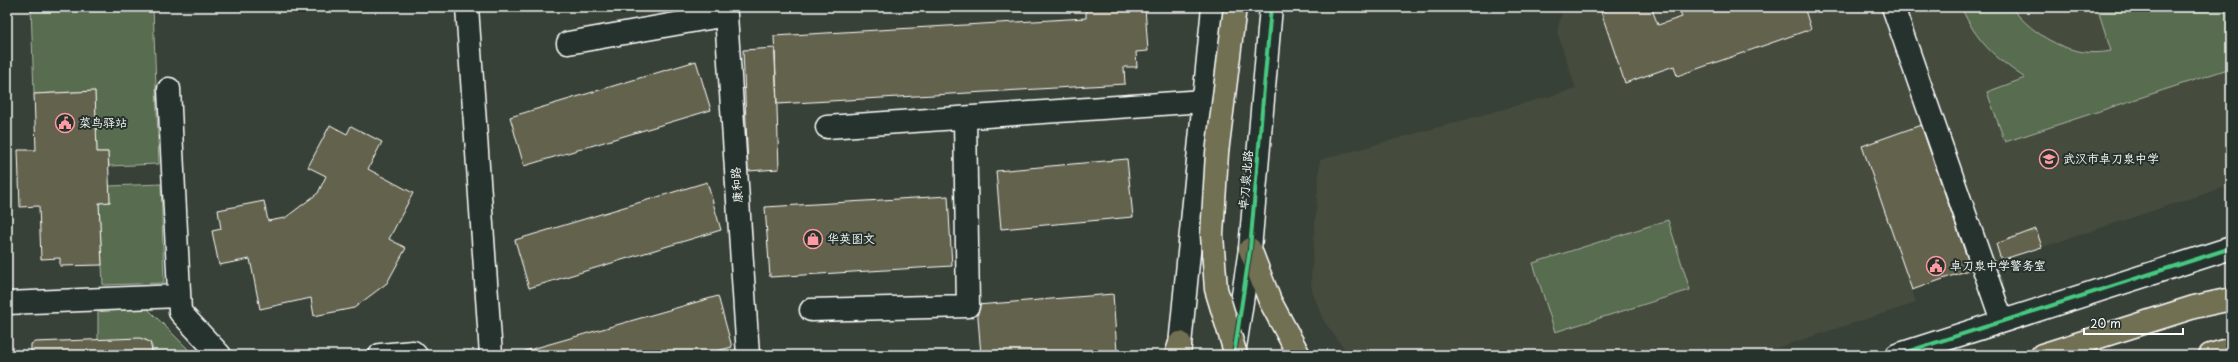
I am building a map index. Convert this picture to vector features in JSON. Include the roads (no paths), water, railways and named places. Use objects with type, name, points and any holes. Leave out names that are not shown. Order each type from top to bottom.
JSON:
[{"type":"main road","points":[[1235,7],[1218,153],[1212,234],[1216,289],[1235,355]]},
{"type":"main road","points":[[1250,249],[1270,300],[1299,355]]},
{"type":"main road","points":[[2042,355],[2231,294]]},
{"type":"main road","points":[[2194,307],[2231,299]]},
{"type":"main road","points":[[2210,355],[2231,349]]},
{"type":"street","points":[[467,7],[491,355]]},
{"type":"street","points":[[1178,351],[1213,7]]},
{"type":"street","name":"卓刀泉北路","points":[[1235,355],[1250,249],[1272,7]]},
{"type":"street","points":[[1893,7],[2002,321]]},
{"type":"street","name":"康和路","points":[[568,43],[726,15],[748,355]]},
{"type":"street","points":[[169,89],[180,312],[220,355]]},
{"type":"street","points":[[827,127],[1204,101]]},
{"type":"street","points":[[811,310],[968,306],[965,118]]},
{"type":"street","points":[[1897,355],[2231,248]]},
{"type":"street","points":[[7,303],[179,296]]},
{"type":"street","points":[[380,355],[413,352],[416,355]]},
{"type":"place","name":"菜鸟驿站","points":[[65,123]]},
{"type":"place","name":"武汉市卓刀泉中学","points":[[2049,159]]},
{"type":"place","name":"华英图文","points":[[813,239]]},
{"type":"place","name":"卓刀泉中学警务室","points":[[1936,266]]}]
